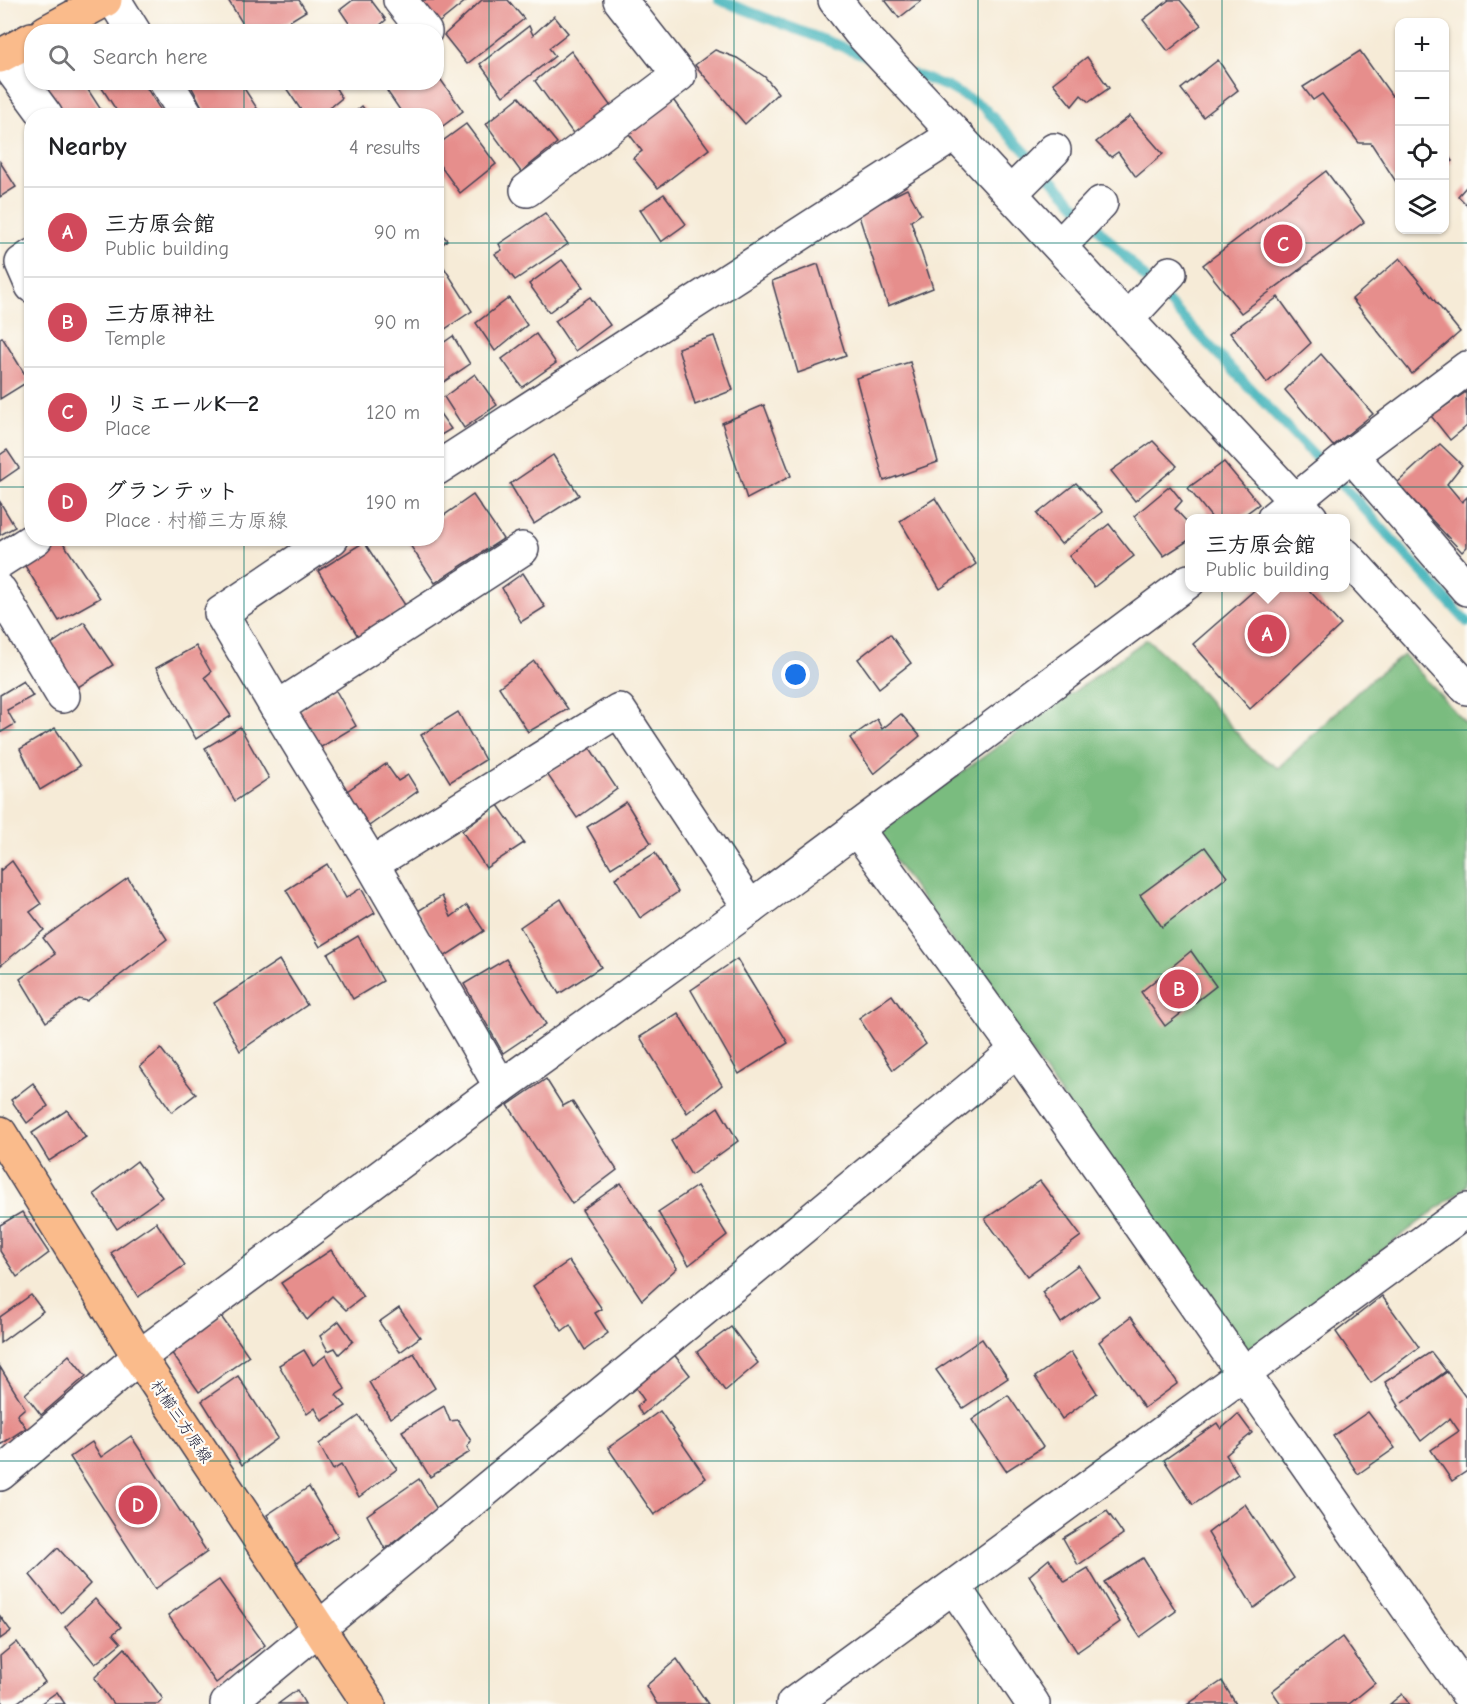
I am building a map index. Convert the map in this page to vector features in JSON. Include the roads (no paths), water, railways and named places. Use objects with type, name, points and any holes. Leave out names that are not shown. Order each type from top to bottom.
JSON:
[{"type":"main road","points":[[61,24],[105,0]]},
{"type":"main road","points":[[1,56],[24,43]]},
{"type":"main road","name":"村櫛三方原線","points":[[0,1134],[139,1357],[369,1704]]},
{"type":"street","points":[[114,0],[129,24]]},
{"type":"street","points":[[400,0],[419,24]]},
{"type":"street","points":[[527,190],[678,75],[620,0]]},
{"type":"street","points":[[835,0],[859,31],[1128,318],[1293,513],[1351,455],[1467,368]]},
{"type":"street","points":[[1,56],[24,87]]},
{"type":"street","points":[[26,90],[40,108]]},
{"type":"street","points":[[171,90],[182,108]]},
{"type":"street","points":[[444,464],[955,134]]},
{"type":"street","points":[[1011,193],[1054,150]]},
{"type":"street","points":[[1060,246],[1101,202]]},
{"type":"street","points":[[1128,318],[1170,273]]},
{"type":"street","points":[[1351,455],[1467,589]]},
{"type":"street","points":[[0,561],[24,546]]},
{"type":"street","points":[[320,546],[221,613],[372,864],[501,1088]]},
{"type":"street","points":[[277,708],[522,549]]},
{"type":"street","points":[[1350,560],[1467,688]]},
{"type":"street","points":[[0,1474],[139,1357],[501,1088],[750,908],[1185,584]]},
{"type":"street","points":[[0,591],[63,696]]},
{"type":"street","points":[[372,864],[619,710],[750,908]]},
{"type":"street","points":[[855,828],[1017,1050],[1467,1693]]},
{"type":"street","points":[[226,1704],[1017,1050]]},
{"type":"street","points":[[793,1704],[1467,1210]]},
{"type":"street","points":[[954,1587],[1033,1704]]},
{"type":"waterway","points":[[719,0],[867,56]]},
{"type":"waterway","points":[[913,74],[948,87],[982,106],[1358,502],[1467,622]]},
{"type":"place","name":"リミエールK―2","points":[[1283,244]]},
{"type":"place","name":"三方原会館","points":[[1267,634]]},
{"type":"place","name":"三方原神社","points":[[1179,989]]},
{"type":"place","name":"グランテット","points":[[138,1505]]}]
